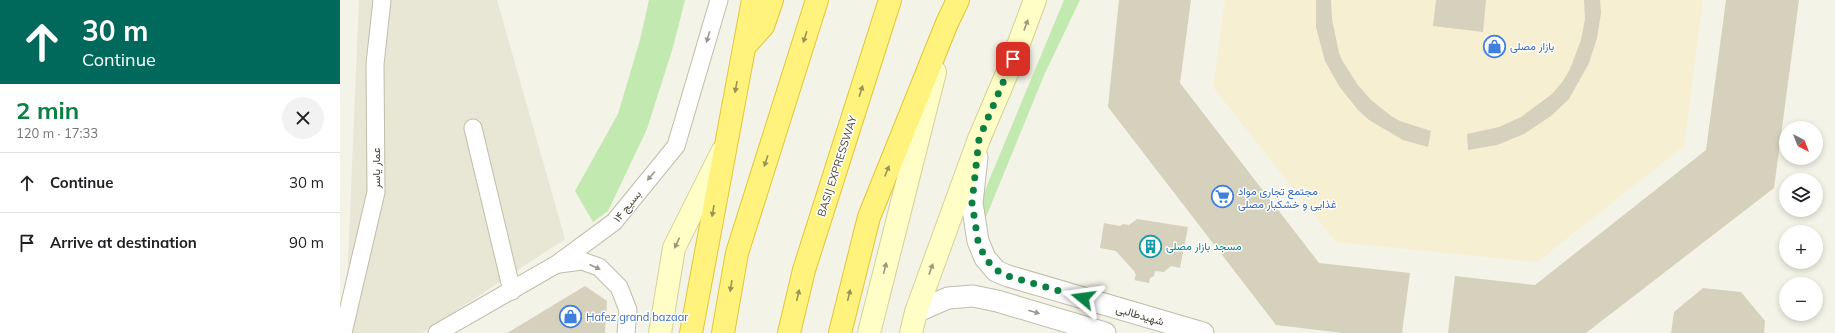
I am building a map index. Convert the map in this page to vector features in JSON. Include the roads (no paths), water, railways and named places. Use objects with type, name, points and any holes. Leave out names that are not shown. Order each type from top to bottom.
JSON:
[{"type":"highway","points":[[691,333],[753,0]]},
{"type":"highway","points":[[743,48],[763,26],[772,0]]},
{"type":"highway","points":[[723,333],[737,253],[817,0]]},
{"type":"highway","name":"BASIJ EXPRESSWAY","points":[[789,333],[804,270],[890,0]]},
{"type":"highway","points":[[946,0],[947,23]]},
{"type":"highway","points":[[840,333],[869,217],[947,23],[958,0]]},
{"type":"main road","points":[[911,333],[916,312],[979,139],[1013,59],[1035,0]]},
{"type":"main road","points":[[869,333],[947,23]]},
{"type":"main road","points":[[657,329],[674,248],[725,145]]},
{"type":"street","name":"عمار یاسر","points":[[343,333],[376,192],[375,64],[382,0]]},
{"type":"street","name":"بسیج ۱۴","points":[[437,333],[557,264],[614,222],[676,146],[719,0]]},
{"type":"street","points":[[473,128],[512,291]]},
{"type":"street","name":"شهیدطالبی","points":[[979,139],[972,203],[978,241],[985,258],[996,270],[1008,276],[1203,333]]},
{"type":"street","points":[[557,264],[582,261],[599,267],[619,287],[628,310],[626,333]]},
{"type":"street","points":[[996,301],[991,294],[990,287],[993,280],[999,276],[1008,276]]},
{"type":"street","points":[[916,312],[948,298],[973,296],[996,301],[1105,333]]},
{"type":"place","name":"بازار مصلى","points":[[1494,46]]},
{"type":"place","name":"مجتمع تجاری مواد غذایی و خشکبار مصلی","points":[[1223,197]]},
{"type":"place","name":"مسجد بازار مصلی","points":[[1151,246]]},
{"type":"place","name":"Hafez grand bazaar","points":[[570,317]]}]
